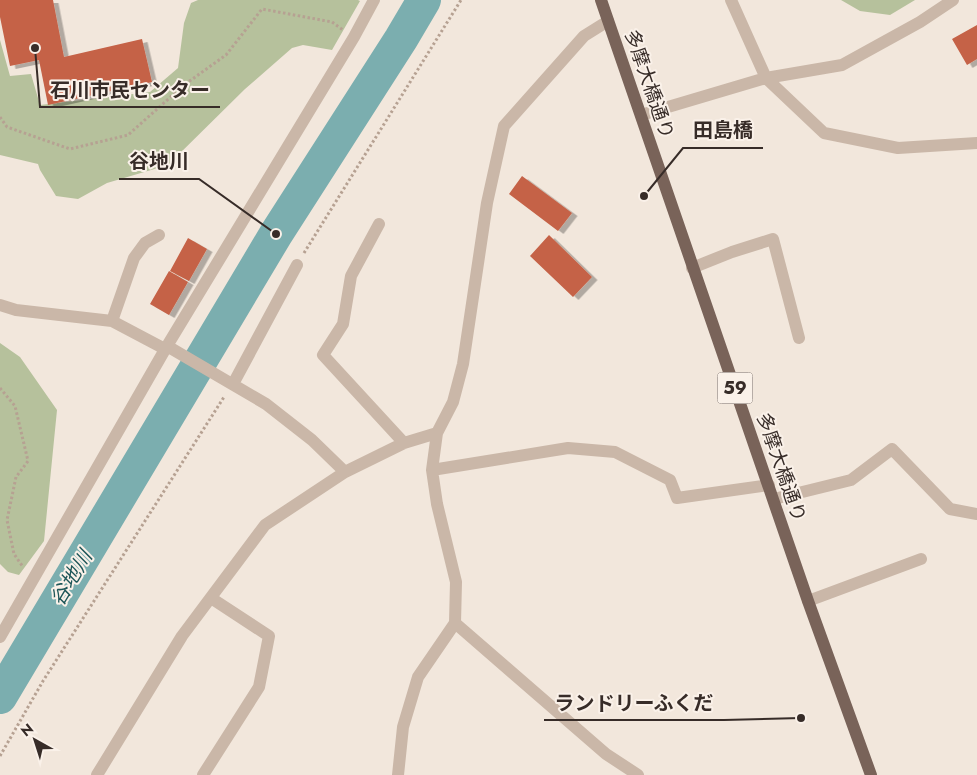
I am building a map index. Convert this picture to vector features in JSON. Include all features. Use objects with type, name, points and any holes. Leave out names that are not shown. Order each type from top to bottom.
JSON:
[{"type":"main road","name":"多摩大橋通り","points":[[601,0],[808,601],[871,775]]},
{"type":"street","points":[[0,636],[354,37],[374,0]]},
{"type":"street","points":[[731,0],[766,78],[824,133],[898,148],[977,143]]},
{"type":"street","points":[[641,115],[766,78],[842,65],[920,22],[953,0]]},
{"type":"street","points":[[398,775],[403,727],[418,677],[455,623],[456,582],[437,504],[432,470],[437,433],[453,402],[463,364],[487,203],[504,126],[584,36],[608,22]]},
{"type":"street","points":[[379,224],[351,276],[343,324],[323,355],[404,443]]},
{"type":"street","points":[[112,321],[134,258],[145,243],[159,235]]},
{"type":"street","points":[[692,268],[772,238],[799,338]]},
{"type":"street","points":[[230,383],[297,265]]},
{"type":"street","points":[[0,305],[16,310],[112,321],[169,348],[266,404],[312,440],[344,472]]},
{"type":"street","points":[[97,775],[182,636],[265,525],[344,472],[404,443],[437,433]]},
{"type":"street","points":[[432,470],[568,448],[615,452],[670,480],[678,498],[769,485]]},
{"type":"street","points":[[774,499],[851,480],[892,449],[950,509],[977,514]]},
{"type":"street","points":[[808,601],[921,559]]},
{"type":"street","points":[[203,775],[259,687],[268,636],[211,598]]},
{"type":"street","points":[[455,623],[606,754],[638,775]]},
{"type":"path","points":[[297,265],[460,0]]},
{"type":"path","points":[[0,116],[7,127],[70,149],[128,135],[184,85],[226,55],[262,8],[332,22],[354,37]]},
{"type":"path","points":[[0,756],[43,681],[230,383]]},
{"type":"path","points":[[0,388],[15,406],[28,461],[16,477],[7,520],[14,554],[34,579]]},
{"type":"green space","points":[[198,0],[360,1],[332,50],[303,45],[292,48],[245,89],[168,165],[107,183],[78,199],[56,196],[38,164],[0,155],[0,40],[10,76],[31,74],[40,105],[150,92],[178,68],[184,23],[191,3]]},
{"type":"green space","points":[[841,0],[915,0],[890,15],[860,11]]},
{"type":"green space","points":[[0,343],[20,357],[57,410],[44,541],[19,575],[8,572],[0,564]]},
{"type":"building","points":[[0,0],[53,0],[64,57],[142,39],[152,82],[48,105],[39,60],[10,66],[0,17]]},
{"type":"building","points":[[977,25],[977,59],[967,65],[952,39]]},
{"type":"building","points":[[522,176],[572,213],[558,231],[509,194]]},
{"type":"building","points":[[549,235],[592,277],[573,297],[530,256]]},
{"type":"building","points":[[188,238],[207,249],[189,281],[170,271]]},
{"type":"building","points":[[169,271],[188,282],[169,315],[150,304]]},
{"type":"waterway","name":"谷地川","points":[[0,697],[276,234],[424,0]]},
{"type":"place","name":"石川市民センター","points":[[35,48]]},
{"type":"place","name":"田島橋","points":[[644,196]]},
{"type":"place","name":"谷地川","points":[[276,234]]},
{"type":"place","name":"ランドリーふくだ","points":[[801,718]]}]
